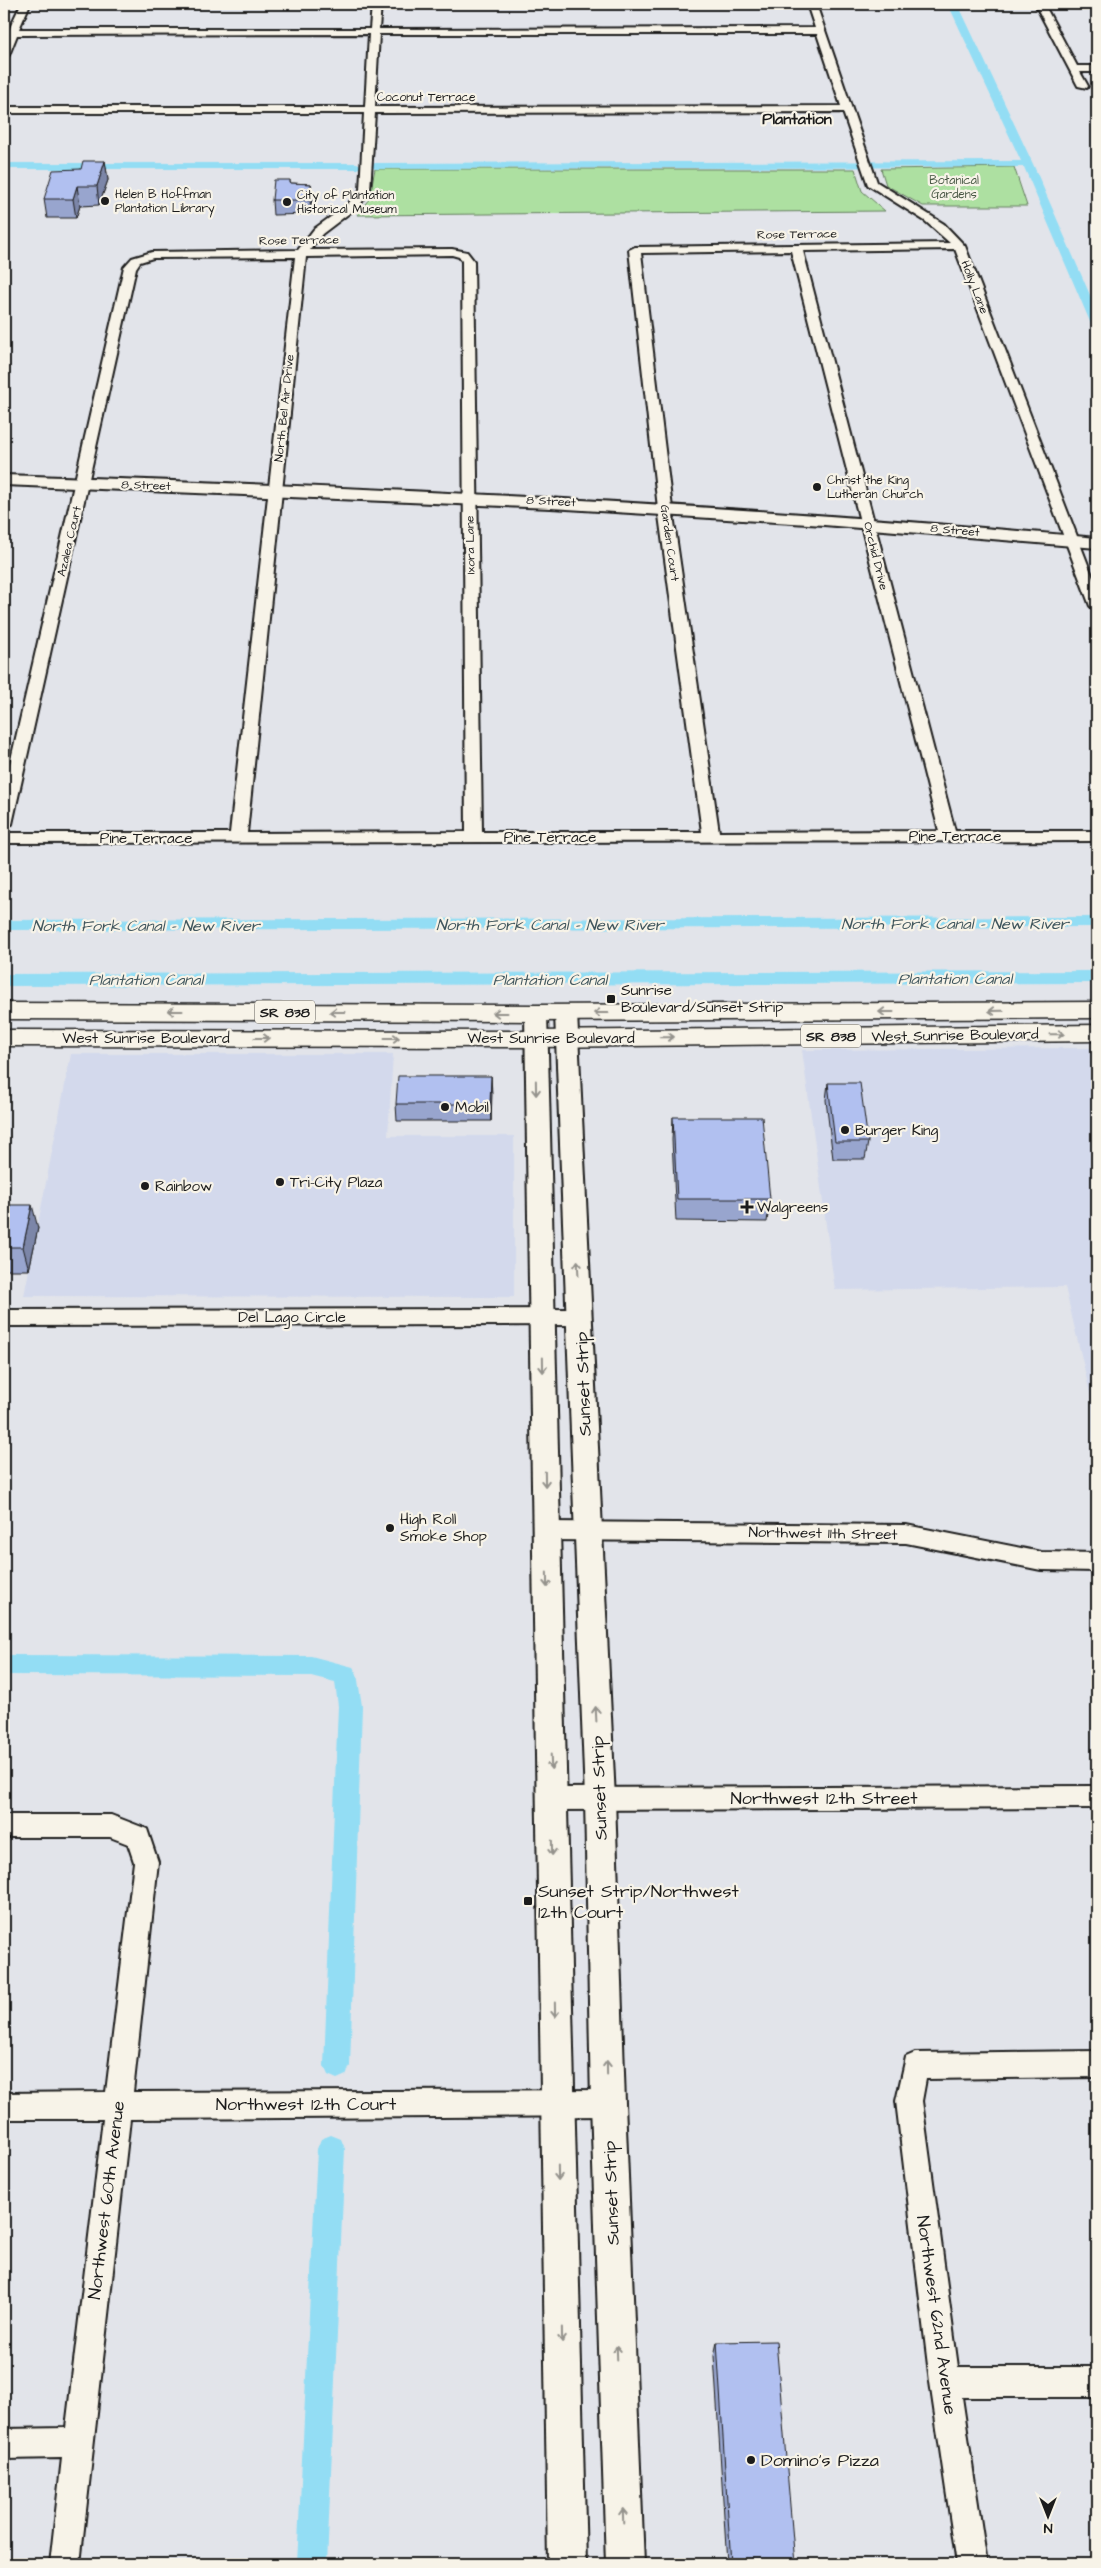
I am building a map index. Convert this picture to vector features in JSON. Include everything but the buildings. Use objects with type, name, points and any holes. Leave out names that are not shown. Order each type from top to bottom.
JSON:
[{"type":"highway","name":"West Sunrise Boulevard","points":[[4,1011],[566,1013],[1097,1010]]},
{"type":"highway","points":[[4,1022],[52,1011]]},
{"type":"highway","name":"West Sunrise Boulevard","points":[[4,1038],[536,1039],[1097,1034]]},
{"type":"street","points":[[4,56],[12,32],[25,4]]},
{"type":"street","points":[[301,254],[319,230],[360,199],[364,190],[376,4]]},
{"type":"street","name":"Holly Lane","points":[[812,4],[872,182],[885,194],[949,232],[959,246],[1097,606]]},
{"type":"street","points":[[1039,4],[1083,86]]},
{"type":"street","points":[[12,32],[821,31]]},
{"type":"street","points":[[1075,69],[1097,69]]},
{"type":"street","name":"Coconut Terrace","points":[[4,110],[848,109]]},
{"type":"street","name":"Rose Terrace","points":[[635,250],[959,246]]},
{"type":"street","name":"Orchid Drive","points":[[796,248],[948,836]]},
{"type":"street","name":"Garden Court","points":[[635,250],[665,508],[711,836]]},
{"type":"street","name":"Rose Terrace","points":[[136,260],[152,255],[452,252],[463,254]]},
{"type":"street","name":"North Bel Air Drive","points":[[238,838],[274,489],[301,254]]},
{"type":"street","name":"Ixora Lane","points":[[463,254],[468,261],[474,837]]},
{"type":"street","name":"Azalea Court","points":[[4,824],[130,267],[136,260]]},
{"type":"street","name":"8 Street","points":[[4,480],[469,497],[665,508],[867,522],[1097,543]]},
{"type":"street","name":"Pine Terrace","points":[[4,838],[1097,836]]},
{"type":"street","points":[[536,1013],[552,1799],[556,2103],[567,2564]]},
{"type":"street","name":"Sunset Strip","points":[[566,1013],[600,1799],[608,2102],[625,2564]]},
{"type":"street","name":"Del Lago Circle","points":[[4,1318],[580,1317]]},
{"type":"street","name":"Northwest 11th Street","points":[[546,1531],[906,1534],[1041,1561],[1097,1562]]},
{"type":"street","name":"Northwest 12th Street","points":[[552,1799],[1097,1797]]},
{"type":"street","name":"Northwest 60th Avenue","points":[[4,1826],[111,1826],[138,1836],[146,1862],[77,2443],[65,2564]]},
{"type":"street","name":"Northwest 62nd Avenue","points":[[972,2564],[945,2382],[909,2101],[915,2066],[1097,2064]]},
{"type":"street","name":"Northwest 12th Court","points":[[4,2106],[608,2102]]},
{"type":"street","points":[[945,2382],[1097,2382]]},
{"type":"street","points":[[4,2444],[77,2443]]},
{"type":"shaded area","points":[[1097,1048],[1097,1414],[1095,1414],[1065,1287],[835,1290],[802,1050]]},
{"type":"shaded area","name":"Tri-City Plaza","points":[[71,1054],[393,1054],[388,1136],[514,1136],[514,1297],[24,1296]]},
{"type":"green space","name":"Botanical Gardens","points":[[1014,167],[1027,206],[923,206],[886,185],[881,169]]},
{"type":"green space","points":[[375,169],[855,169],[862,191],[885,211],[357,215],[369,199]]},
{"type":"waterway","points":[[953,4],[1028,164]]},
{"type":"waterway","points":[[375,166],[1028,164]]},
{"type":"waterway","points":[[1028,164],[1097,324]]},
{"type":"waterway","points":[[4,166],[357,166]]},
{"type":"waterway","name":"North Fork Canal - New River","points":[[4,925],[1097,922]]},
{"type":"waterway","name":"Plantation Canal","points":[[4,980],[1097,977]]},
{"type":"waterway","points":[[4,1665],[311,1666],[345,1674],[350,1706],[337,2066]]},
{"type":"waterway","points":[[312,2564],[331,2149]]},
{"type":"place","name":"Helen B Hoffman Plantation Library","points":[[105,201]]},
{"type":"place","name":"City of Plantation Historical Museum","points":[[287,202]]},
{"type":"place","name":"Christ the King Lutheran Church","points":[[817,487]]},
{"type":"place","name":"Sunrise Boulevard/Sunset Strip","points":[[611,999]]},
{"type":"place","name":"Mobil","points":[[445,1107]]},
{"type":"place","name":"Burger King","points":[[845,1130]]},
{"type":"place","name":"Tri-City Plaza","points":[[280,1182]]},
{"type":"place","name":"Rainbow","points":[[145,1186]]},
{"type":"place","name":"Walgreens","points":[[747,1207]]},
{"type":"place","name":"High Roll Smoke Shop","points":[[390,1528]]},
{"type":"place","name":"Sunset Strip/Northwest 12th Court","points":[[528,1901]]},
{"type":"place","name":"Domino's Pizza","points":[[751,2460]]},
{"type":"district","name":"Plantation","points":[[797,118]]}]
